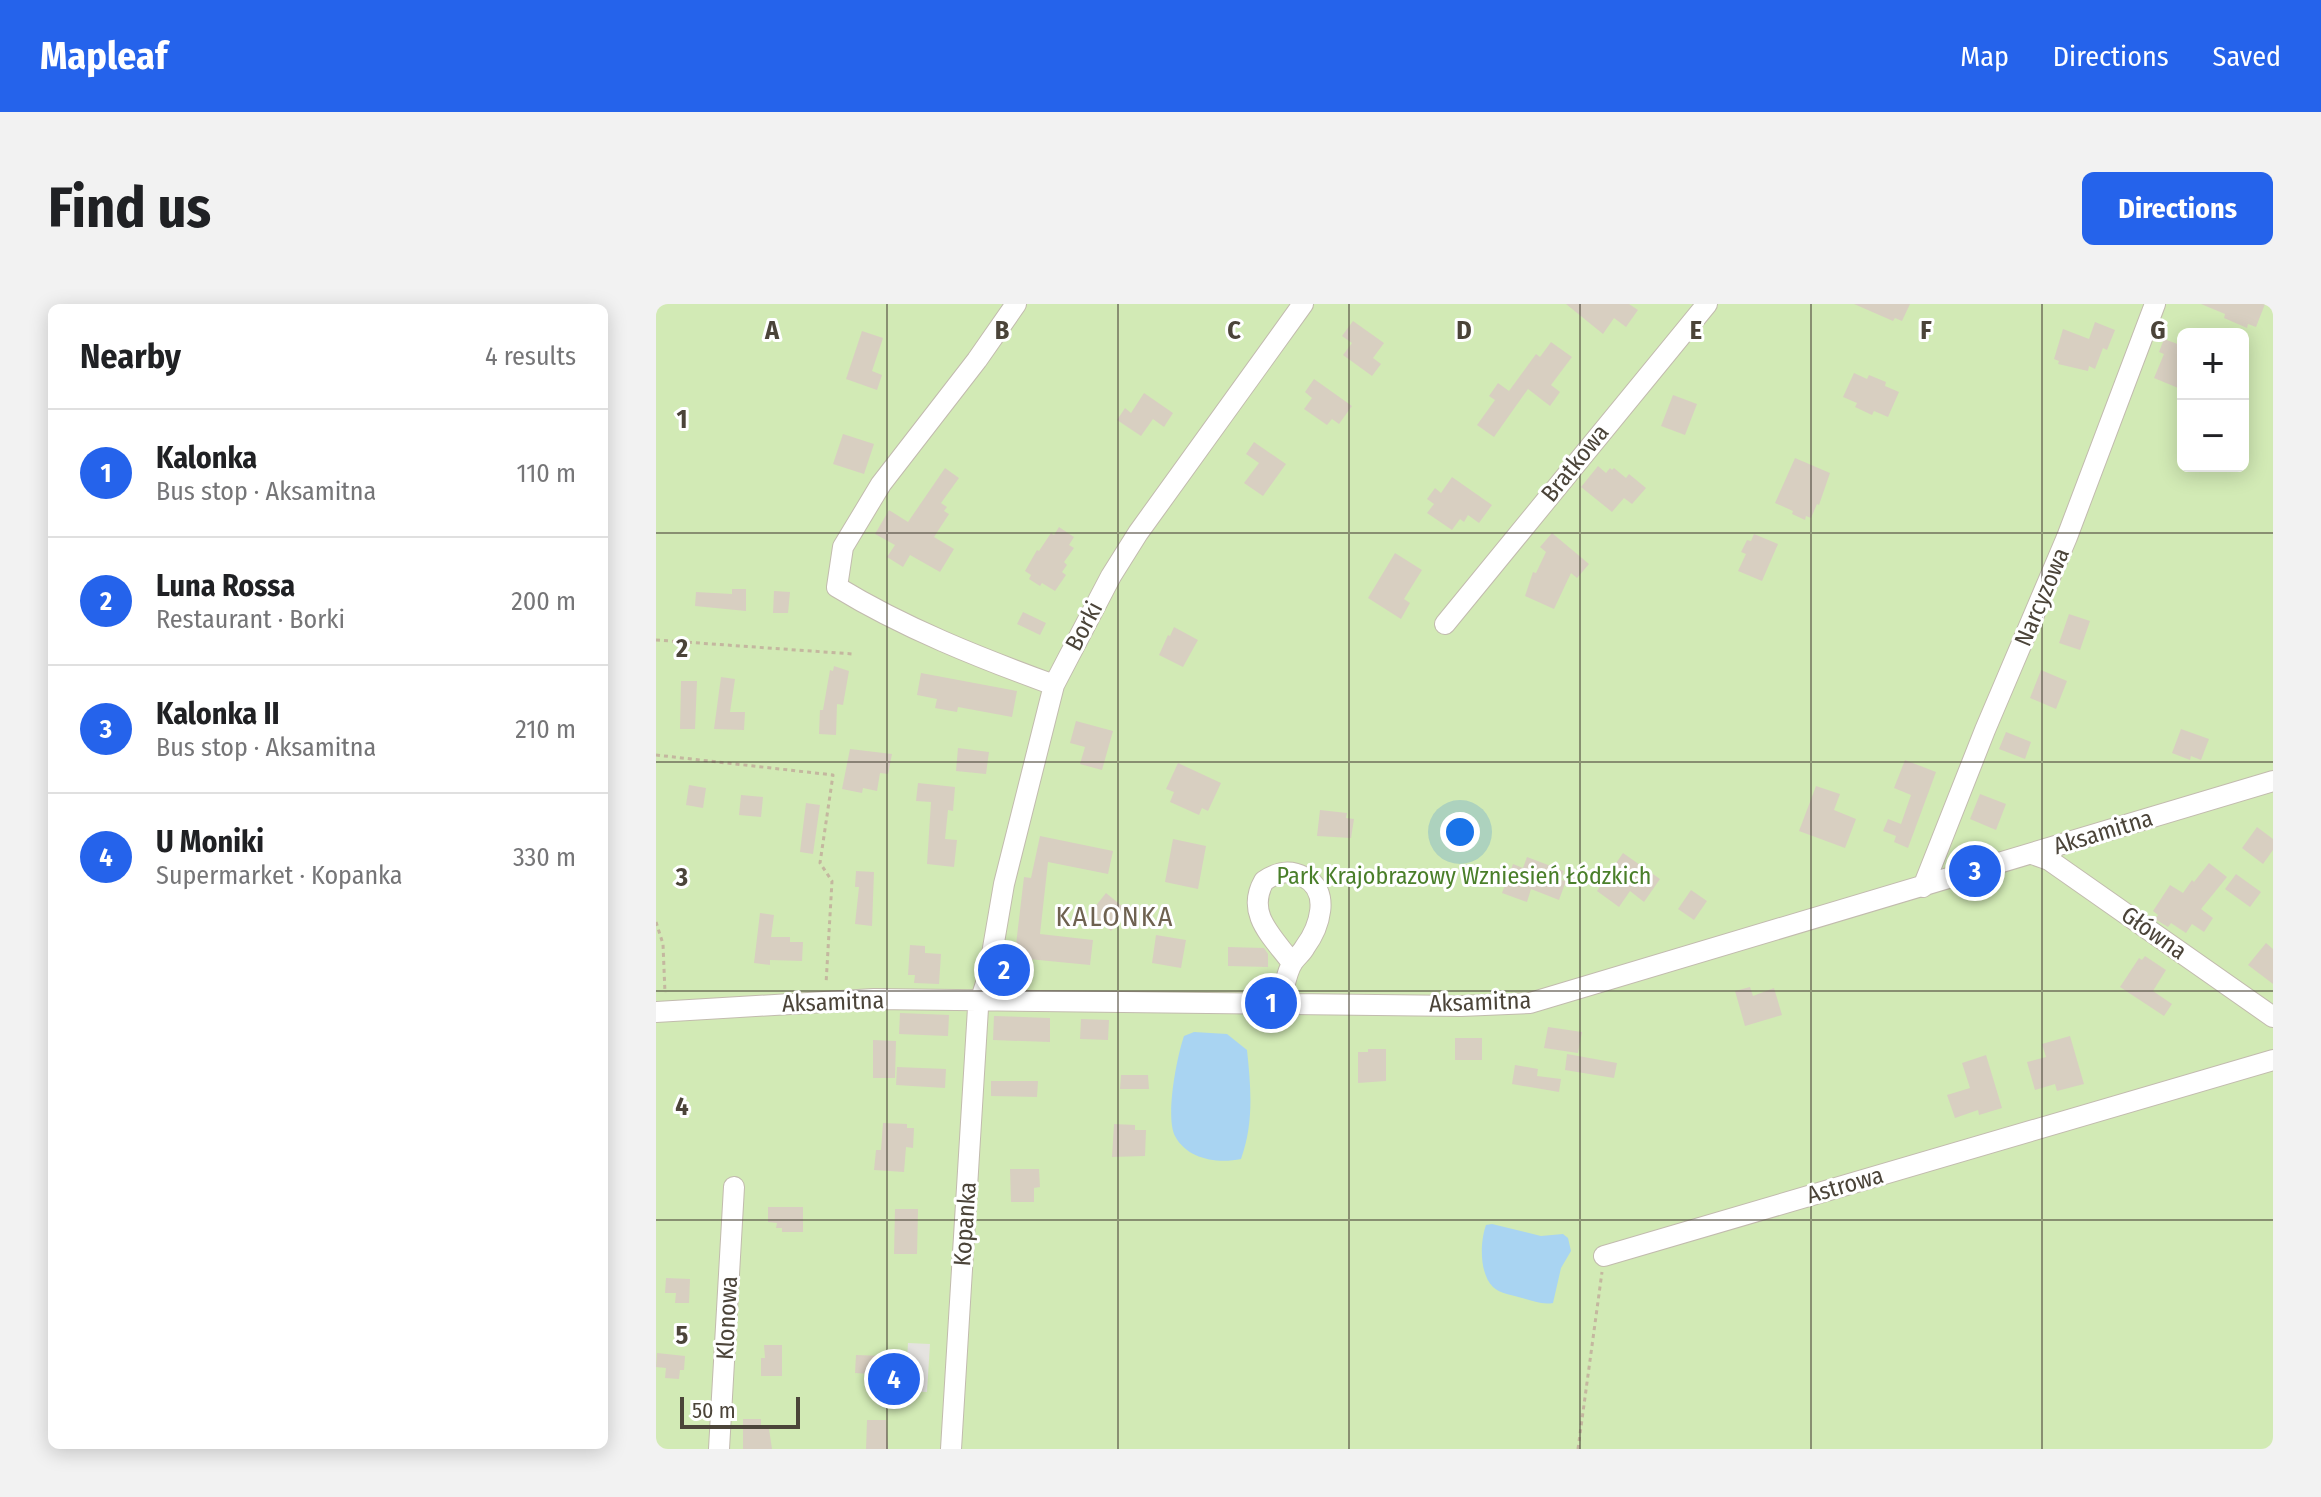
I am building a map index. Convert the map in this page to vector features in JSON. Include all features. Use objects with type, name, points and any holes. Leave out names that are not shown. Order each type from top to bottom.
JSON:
[{"type":"street","points":[[1016,304],[881,484],[843,547],[837,587],[865,604],[980,657],[1054,685]]},
{"type":"street","name":"Borki","points":[[981,999],[1004,884],[1054,685],[1092,610],[1138,533],[1303,304]]},
{"type":"street","name":"Bratkowa","points":[[1445,624],[1707,304]]},
{"type":"street","name":"Narcyzowa","points":[[1923,887],[2067,537],[2155,304]]},
{"type":"street","name":"Aksamitna","points":[[660,1004],[981,999],[1481,1006],[1530,1003],[2273,781]]},
{"type":"street","name":"Główna","points":[[2032,854],[2049,860],[2273,1017]]},
{"type":"street","points":[[1280,1003],[1292,963]]},
{"type":"street","name":"Kopanka","points":[[951,1449],[981,999]]},
{"type":"street","name":"Astrowa","points":[[1604,1256],[2273,1060]]},
{"type":"street","name":"Klonowa","points":[[719,1449],[734,1187]]},
{"type":"path","points":[[656,640],[853,654]]},
{"type":"path","points":[[656,755],[833,775],[820,863],[832,881],[826,983]]},
{"type":"path","points":[[656,922],[663,944],[660,1004]]},
{"type":"path","points":[[1578,1449],[1604,1256]]},
{"type":"green space","name":"Park Krajobrazowy Wzniesień Łódzkich","points":[[656,304],[2273,304],[2273,1449],[656,1449]]},
{"type":"shaded area","points":[[908,1343],[930,1344],[927,1392],[905,1391]]},
{"type":"water","points":[[1194,1032],[1227,1034],[1247,1050],[1250,1119],[1241,1159],[1222,1161],[1195,1155],[1175,1136],[1171,1115],[1175,1071],[1184,1036]]},
{"type":"water","points":[[1486,1225],[1541,1236],[1563,1234],[1568,1238],[1571,1251],[1561,1268],[1553,1303],[1503,1293],[1488,1281],[1482,1257],[1483,1240]]},
{"type":"building","points":[[1566,304],[1629,304],[1638,310],[1626,327],[1614,318],[1603,334]]},
{"type":"building","points":[[1854,304],[1910,304],[1902,321],[1895,318],[1893,321]]},
{"type":"building","points":[[2201,304],[2265,304],[2256,327],[2248,324],[2247,328],[2224,318],[2225,314]]},
{"type":"building","points":[[1353,321],[1384,343],[1373,358],[1381,364],[1372,376],[1343,355],[1352,343],[1342,336]]},
{"type":"building","points":[[2095,322],[2115,330],[2107,350],[2103,348],[2095,369],[2089,366],[2088,371],[2058,364],[2059,361],[2054,359],[2063,329],[2089,339]]},
{"type":"building","points":[[862,331],[883,338],[872,371],[882,375],[877,390],[846,379]]},
{"type":"building","points":[[2164,339],[2177,344],[2177,388],[2154,378],[2164,354],[2159,352]]},
{"type":"building","points":[[1551,342],[1572,357],[1551,385],[1560,392],[1550,406],[1528,389],[1494,437],[1477,425],[1495,400],[1489,396],[1498,383],[1509,391],[1536,354],[1540,357]]},
{"type":"building","points":[[1854,373],[1886,382],[1885,386],[1899,392],[1888,417],[1874,411],[1872,415],[1843,397]]},
{"type":"building","points":[[1314,379],[1352,406],[1339,424],[1332,419],[1327,425],[1304,409],[1312,398],[1305,392]]},
{"type":"building","points":[[1144,393],[1173,413],[1164,427],[1153,419],[1141,436],[1117,420],[1125,408],[1131,413]]},
{"type":"building","points":[[1673,395],[1697,404],[1685,435],[1661,426]]},
{"type":"building","points":[[843,434],[874,444],[864,474],[833,464]]},
{"type":"building","points":[[1254,442],[1286,464],[1263,496],[1244,483],[1259,463],[1246,454]]},
{"type":"building","points":[[1795,458],[1830,473],[1819,505],[1811,518],[1806,516],[1805,520],[1775,503]]},
{"type":"building","points":[[1598,466],[1606,473],[1614,468],[1626,478],[1629,474],[1646,488],[1632,504],[1624,498],[1612,512],[1581,487]]},
{"type":"building","points":[[945,468],[959,478],[941,503],[947,507],[944,511],[949,514],[934,537],[954,549],[940,572],[910,555],[903,567],[887,557],[895,545],[875,534],[889,510],[908,522]]},
{"type":"building","points":[[1452,477],[1492,505],[1479,523],[1468,515],[1464,522],[1460,519],[1452,530],[1427,513],[1434,504],[1427,499],[1435,488],[1441,493]]},
{"type":"building","points":[[1059,527],[1074,537],[1069,545],[1074,548],[1064,562],[1067,565],[1062,572],[1066,575],[1055,591],[1029,579],[1031,575],[1025,571],[1037,550]]},
{"type":"building","points":[[1552,533],[1589,564],[1577,578],[1571,573],[1554,609],[1525,596],[1533,572],[1536,573],[1546,552],[1540,547]]},
{"type":"building","points":[[1754,534],[1778,544],[1762,581],[1738,571],[1746,554],[1741,552]]},
{"type":"building","points":[[1395,553],[1422,570],[1404,599],[1410,603],[1401,619],[1368,598]]},
{"type":"building","points":[[732,589],[746,589],[746,611],[695,606],[696,592],[732,594]]},
{"type":"building","points":[[774,591],[790,592],[788,613],[773,613]]},
{"type":"building","points":[[1023,612],[1046,623],[1040,635],[1017,624]]},
{"type":"building","points":[[2069,614],[2090,621],[2080,650],[2059,643]]},
{"type":"building","points":[[1174,627],[1198,640],[1183,667],[1159,655]]},
{"type":"building","points":[[834,666],[849,671],[843,705],[837,704],[836,735],[819,734],[820,710],[823,710],[830,670],[833,671]]},
{"type":"building","points":[[2041,670],[2067,681],[2056,709],[2030,698]]},
{"type":"building","points":[[921,673],[1017,691],[1012,717],[958,707],[957,712],[935,708],[937,699],[917,695]]},
{"type":"building","points":[[721,677],[735,679],[730,712],[745,712],[744,730],[714,729]]},
{"type":"building","points":[[681,681],[697,681],[695,729],[680,729]]},
{"type":"building","points":[[1076,721],[1113,731],[1102,770],[1080,764],[1085,747],[1070,743]]},
{"type":"building","points":[[2181,729],[2209,739],[2201,760],[2191,756],[2190,760],[2172,753]]},
{"type":"building","points":[[2006,732],[2031,742],[2025,759],[1999,749]]},
{"type":"building","points":[[958,748],[989,752],[986,774],[956,771]]},
{"type":"building","points":[[850,749],[892,754],[888,774],[880,773],[877,791],[863,788],[862,793],[842,789]]},
{"type":"building","points":[[1905,760],[1936,772],[1908,848],[1894,842],[1896,836],[1883,831],[1888,819],[1901,824],[1911,795],[1894,788]]},
{"type":"building","points":[[1178,763],[1221,783],[1208,811],[1202,808],[1199,815],[1170,802],[1174,792],[1166,789]]},
{"type":"building","points":[[918,783],[955,787],[953,811],[948,810],[945,839],[957,840],[954,867],[927,864],[931,802],[916,801]]},
{"type":"building","points":[[689,785],[706,788],[703,808],[686,805]]},
{"type":"building","points":[[1816,786],[1840,794],[1834,810],[1856,819],[1845,848],[1799,831]]},
{"type":"building","points":[[1980,794],[2006,804],[1996,830],[1970,819]]},
{"type":"building","points":[[741,795],[763,797],[761,817],[739,815]]},
{"type":"building","points":[[806,803],[820,805],[813,854],[800,852]]},
{"type":"building","points":[[1320,810],[1347,813],[1346,818],[1354,819],[1351,838],[1317,836]]},
{"type":"building","points":[[2257,827],[2273,839],[2273,850],[2263,864],[2242,848]]},
{"type":"building","points":[[1040,836],[1113,851],[1108,874],[1048,862],[1040,934],[1093,940],[1090,965],[1018,958],[1016,978],[1001,977],[1005,952],[1015,953],[1024,877],[1031,878]]},
{"type":"building","points":[[1173,839],[1206,846],[1198,889],[1165,882]]},
{"type":"building","points":[[1623,853],[1660,879],[1644,902],[1630,891],[1619,907],[1597,891]]},
{"type":"building","points":[[1527,857],[1564,871],[1561,880],[1566,881],[1559,900],[1531,889],[1527,902],[1502,893],[1513,864],[1523,868]]},
{"type":"building","points":[[2209,863],[2227,877],[2201,909],[2213,918],[2204,932],[2192,924],[2186,933],[2171,923],[2168,927],[2155,919],[2158,915],[2153,911],[2170,885],[2183,893]]},
{"type":"building","points":[[856,871],[874,872],[872,926],[855,924],[859,887],[855,887]]},
{"type":"building","points":[[2236,874],[2261,892],[2250,907],[2225,889]]},
{"type":"building","points":[[1691,890],[1707,901],[1694,920],[1678,909]]},
{"type":"building","points":[[1106,893],[1128,911],[1111,931],[1090,913]]},
{"type":"building","points":[[760,913],[774,915],[771,937],[790,937],[790,942],[803,942],[802,961],[770,960],[770,965],[754,963]]},
{"type":"building","points":[[1156,935],[1186,940],[1181,968],[1152,963]]},
{"type":"building","points":[[2266,943],[2273,949],[2273,984],[2248,965]]},
{"type":"building","points":[[910,945],[925,946],[925,953],[941,954],[939,984],[914,983],[915,975],[908,975]]},
{"type":"building","points":[[1228,947],[1264,948],[1268,954],[1268,967],[1228,966]]},
{"type":"building","points":[[2145,956],[2166,970],[2153,991],[2172,1004],[2164,1016],[2120,987],[2139,958],[2142,960]]},
{"type":"building","points":[[1750,987],[1753,996],[1774,988],[1782,1015],[1745,1026],[1735,991]]},
{"type":"building","points":[[900,1013],[949,1015],[948,1036],[899,1034]]},
{"type":"building","points":[[994,1016],[1050,1018],[1050,1042],[993,1040]]},
{"type":"building","points":[[1081,1019],[1109,1020],[1108,1040],[1080,1039]]},
{"type":"building","points":[[1548,1027],[1582,1032],[1578,1053],[1544,1048]]},
{"type":"building","points":[[2070,1036],[2084,1084],[2057,1091],[2055,1084],[2035,1090],[2027,1062],[2046,1057],[2042,1044]]},
{"type":"building","points":[[1455,1038],[1482,1038],[1482,1060],[1455,1060]]},
{"type":"building","points":[[873,1040],[896,1041],[895,1078],[873,1078]]},
{"type":"building","points":[[1368,1049],[1386,1049],[1386,1081],[1358,1083],[1358,1052],[1368,1052]]},
{"type":"building","points":[[1567,1054],[1617,1063],[1614,1078],[1565,1070]]},
{"type":"building","points":[[1986,1055],[2002,1108],[1979,1115],[1978,1110],[1955,1118],[1947,1095],[1970,1088],[1962,1063]]},
{"type":"building","points":[[1515,1065],[1538,1069],[1537,1076],[1561,1079],[1559,1092],[1512,1084]]},
{"type":"building","points":[[897,1067],[946,1069],[945,1088],[896,1085]]},
{"type":"building","points":[[1121,1075],[1148,1075],[1149,1089],[1120,1089]]},
{"type":"building","points":[[991,1081],[1038,1081],[1037,1097],[991,1096]]},
{"type":"building","points":[[883,1123],[907,1124],[907,1128],[914,1128],[913,1148],[906,1147],[904,1172],[874,1170],[876,1150],[881,1150]]},
{"type":"building","points":[[1114,1124],[1135,1125],[1135,1130],[1146,1130],[1145,1156],[1112,1157]]},
{"type":"building","points":[[1010,1169],[1039,1169],[1040,1187],[1034,1188],[1034,1202],[1011,1202]]},
{"type":"building","points":[[768,1207],[803,1207],[803,1232],[782,1232],[782,1228],[776,1228],[777,1223],[768,1222]]},
{"type":"building","points":[[895,1209],[918,1209],[917,1254],[894,1254]]},
{"type":"building","points":[[666,1278],[690,1279],[689,1303],[675,1303],[676,1293],[665,1293]]},
{"type":"building","points":[[764,1345],[782,1345],[782,1376],[761,1376]]},
{"type":"building","points":[[657,1353],[685,1356],[684,1370],[680,1370],[679,1379],[665,1378],[666,1368],[656,1367]]},
{"type":"building","points":[[856,1355],[904,1355],[901,1389],[883,1388],[884,1375],[855,1373]]},
{"type":"building","points":[[743,1419],[761,1419],[761,1429],[769,1429],[772,1449],[743,1449]]},
{"type":"building","points":[[867,1420],[886,1420],[888,1449],[866,1449]]},
{"type":"place","name":"Kalonka II","points":[[1975,871]]},
{"type":"place","name":"Luna Rossa","points":[[1004,970]]},
{"type":"place","name":"Kalonka","points":[[1271,1003]]},
{"type":"place","name":"U Moniki","points":[[894,1379]]},
{"type":"district","name":"KALONKA","points":[[1115,916]]}]
